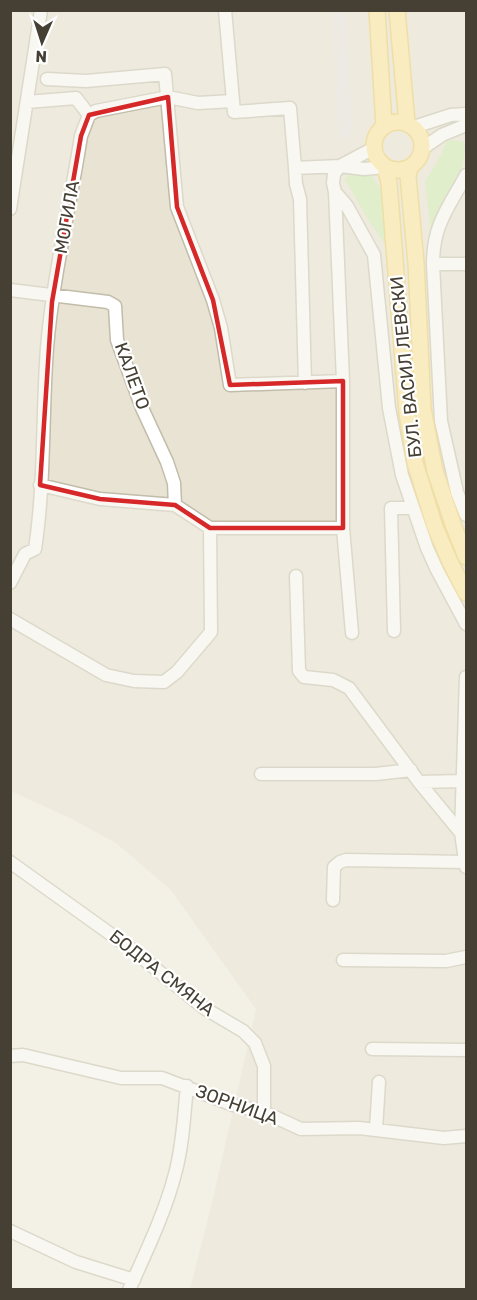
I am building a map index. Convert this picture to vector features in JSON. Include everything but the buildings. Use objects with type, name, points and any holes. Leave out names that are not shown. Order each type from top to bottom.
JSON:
[{"type":"main road","points":[[377,10],[384,126],[375,140],[374,148],[378,160],[385,167],[399,171],[410,168],[417,162],[423,148],[421,137],[410,125],[402,93],[397,10]]},
{"type":"main road","points":[[384,126],[399,122],[410,125]]},
{"type":"main road","name":"БУЛ. ВАСИЛ ЛЕВСКИ","points":[[385,167],[389,183],[407,413],[415,463],[435,527],[466,593]]},
{"type":"main road","name":"БУЛ. ВАСИЛ ЛЕВСКИ","points":[[410,168],[408,176],[415,248],[423,410],[435,471],[466,558]]},
{"type":"street","points":[[10,209],[41,10]]},
{"type":"street","points":[[225,10],[234,112],[290,108],[296,184],[300,199],[305,382]]},
{"type":"street","points":[[47,79],[86,81],[165,74],[179,214],[213,300],[230,385],[343,381]]},
{"type":"street","points":[[27,102],[76,99],[89,115],[96,111],[168,97],[198,103],[233,101]]},
{"type":"street","name":"МОГИЛА","points":[[10,583],[25,554],[34,549],[40,516],[47,350],[52,295],[81,136],[89,115]]},
{"type":"street","points":[[410,125],[451,116],[466,124]]},
{"type":"street","points":[[423,148],[442,135],[466,124]]},
{"type":"street","points":[[352,633],[343,528],[343,381],[333,183],[334,174],[339,166],[374,148]]},
{"type":"street","points":[[295,168],[385,167]]},
{"type":"street","points":[[466,175],[436,230],[433,247],[441,421],[457,492],[466,515]]},
{"type":"street","points":[[334,192],[346,206],[374,255],[389,408],[397,452],[412,508],[437,570],[466,624]]},
{"type":"street","points":[[433,264],[466,264]]},
{"type":"street","name":"КАЛЕТО","points":[[10,291],[108,302],[115,306],[116,331],[121,351],[142,408],[167,462],[174,483],[175,505]]},
{"type":"street","points":[[40,485],[100,499],[175,505],[210,528],[343,528]]},
{"type":"street","points":[[394,631],[390,508],[412,508]]},
{"type":"street","points":[[10,619],[106,675],[134,681],[164,682],[177,672],[211,632],[210,528]]},
{"type":"street","points":[[296,576],[298,671],[304,677],[333,680],[346,685],[419,782],[462,833]]},
{"type":"street","points":[[333,900],[334,867],[346,860],[466,865],[462,833],[462,781],[466,677]]},
{"type":"street","points":[[261,774],[376,774],[411,770]]},
{"type":"street","points":[[419,782],[462,781]]},
{"type":"street","name":"БОДРА СМЯНА","points":[[10,862],[121,941],[204,1008],[243,1031],[255,1043],[264,1066],[264,1112]]},
{"type":"street","points":[[343,960],[446,961],[466,957]]},
{"type":"street","points":[[372,1049],[466,1050]]},
{"type":"street","name":"ЗОРНИЦА","points":[[10,1056],[23,1054],[122,1078],[162,1078],[233,1105],[264,1112],[301,1129],[376,1129],[444,1138],[466,1136]]},
{"type":"street","points":[[376,1129],[379,1082]]},
{"type":"street","points":[[10,1231],[131,1285],[176,1173],[187,1086]]},
{"type":"highlighted area","points":[[168,97],[177,207],[213,300],[230,385],[343,381],[343,528],[210,528],[175,505],[100,499],[40,485],[52,302],[81,136],[89,115]]},
{"type":"shaded area","points":[[11,11],[466,11],[466,1289],[190,1289],[256,1009],[171,890],[116,843],[74,820],[11,791]]},
{"type":"shaded area","points":[[332,11],[346,11],[353,139],[338,139]]},
{"type":"green space","points":[[447,141],[464,142],[463,164],[454,188],[431,232],[425,181],[436,165]]},
{"type":"green space","points":[[362,170],[373,177],[381,190],[387,247],[345,179],[348,174]]}]
